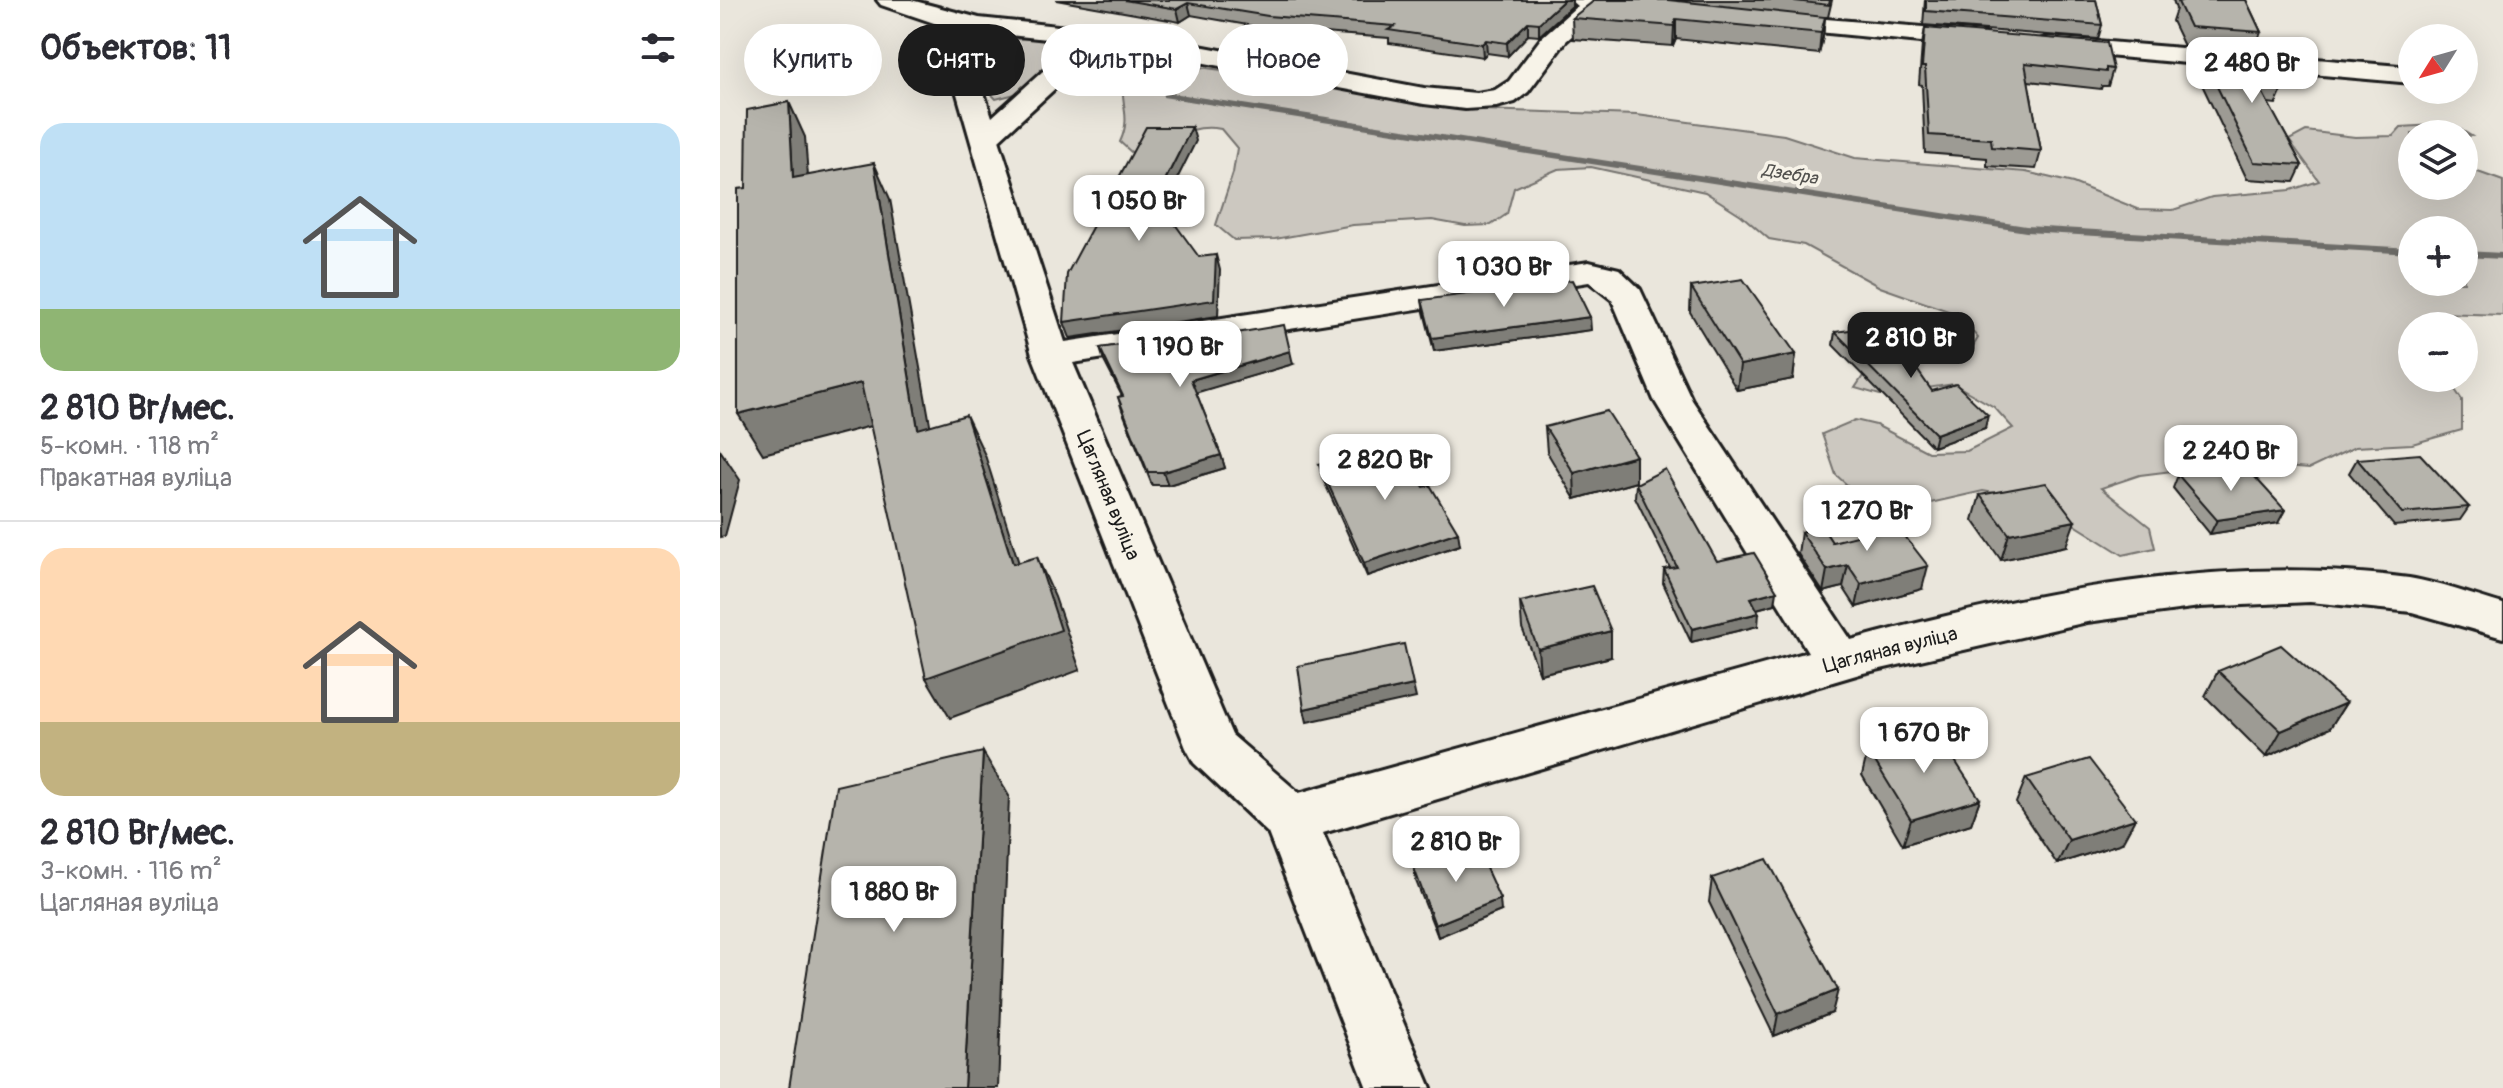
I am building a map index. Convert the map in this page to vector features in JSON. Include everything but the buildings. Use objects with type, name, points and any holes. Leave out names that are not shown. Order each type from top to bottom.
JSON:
[{"type":"street","points":[[889,0],[948,20],[1041,34]]},
{"type":"street","points":[[1201,55],[1424,96],[1466,100],[1503,97],[1529,79],[1545,50],[1593,1],[1684,14]]},
{"type":"street","points":[[1742,19],[2398,74]]},
{"type":"street","name":"Цагляная вуліца","points":[[948,20],[1051,355],[1212,748],[1290,819],[1399,1088]]},
{"type":"street","points":[[986,137],[1041,87]]},
{"type":"street","points":[[1051,355],[1589,272],[1607,276],[1628,296],[1673,400],[1839,661]]},
{"type":"street","name":"Цагляная вуліца","points":[[1290,819],[1839,661],[2042,613],[2222,591],[2342,586],[2467,606],[2503,621]]},
{"type":"shaded area","points":[[1025,38],[1041,39],[1041,81],[1025,90]]},
{"type":"shaded area","points":[[1201,67],[1217,69],[1217,96],[1348,96],[1348,90],[1451,109],[1637,115],[1784,135],[1855,158],[2026,172],[2073,183],[2138,209],[2173,210],[2212,197],[2291,190],[2319,181],[2289,140],[2306,131],[2355,137],[2393,136],[2398,130],[2398,200],[2478,200],[2478,172],[2503,181],[2503,315],[2398,312],[2398,392],[2457,392],[2462,400],[2462,430],[2412,444],[2355,447],[2309,469],[2236,463],[2140,475],[2101,488],[2150,527],[2155,548],[2123,555],[2035,500],[1983,491],[1913,507],[1869,505],[1836,475],[1822,434],[1855,420],[1876,425],[1928,452],[1967,451],[2013,428],[1994,407],[1954,384],[1880,395],[1855,388],[1863,376],[1968,354],[1978,338],[1957,314],[1880,287],[1804,245],[1769,239],[1741,215],[1705,192],[1591,167],[1558,169],[1514,188],[1507,214],[1491,225],[1465,226],[1432,220],[1353,225],[1275,239],[1234,240],[1216,225],[1233,173],[1237,148],[1221,129],[1196,129],[1144,150],[1131,152],[1120,142],[1125,116],[1123,96],[1201,96]]},
{"type":"waterway","name":"Дзебра","points":[[1172,96],[2026,229],[2398,250]]},
{"type":"waterway","name":"Дзебра","points":[[2478,255],[2503,256]]}]
